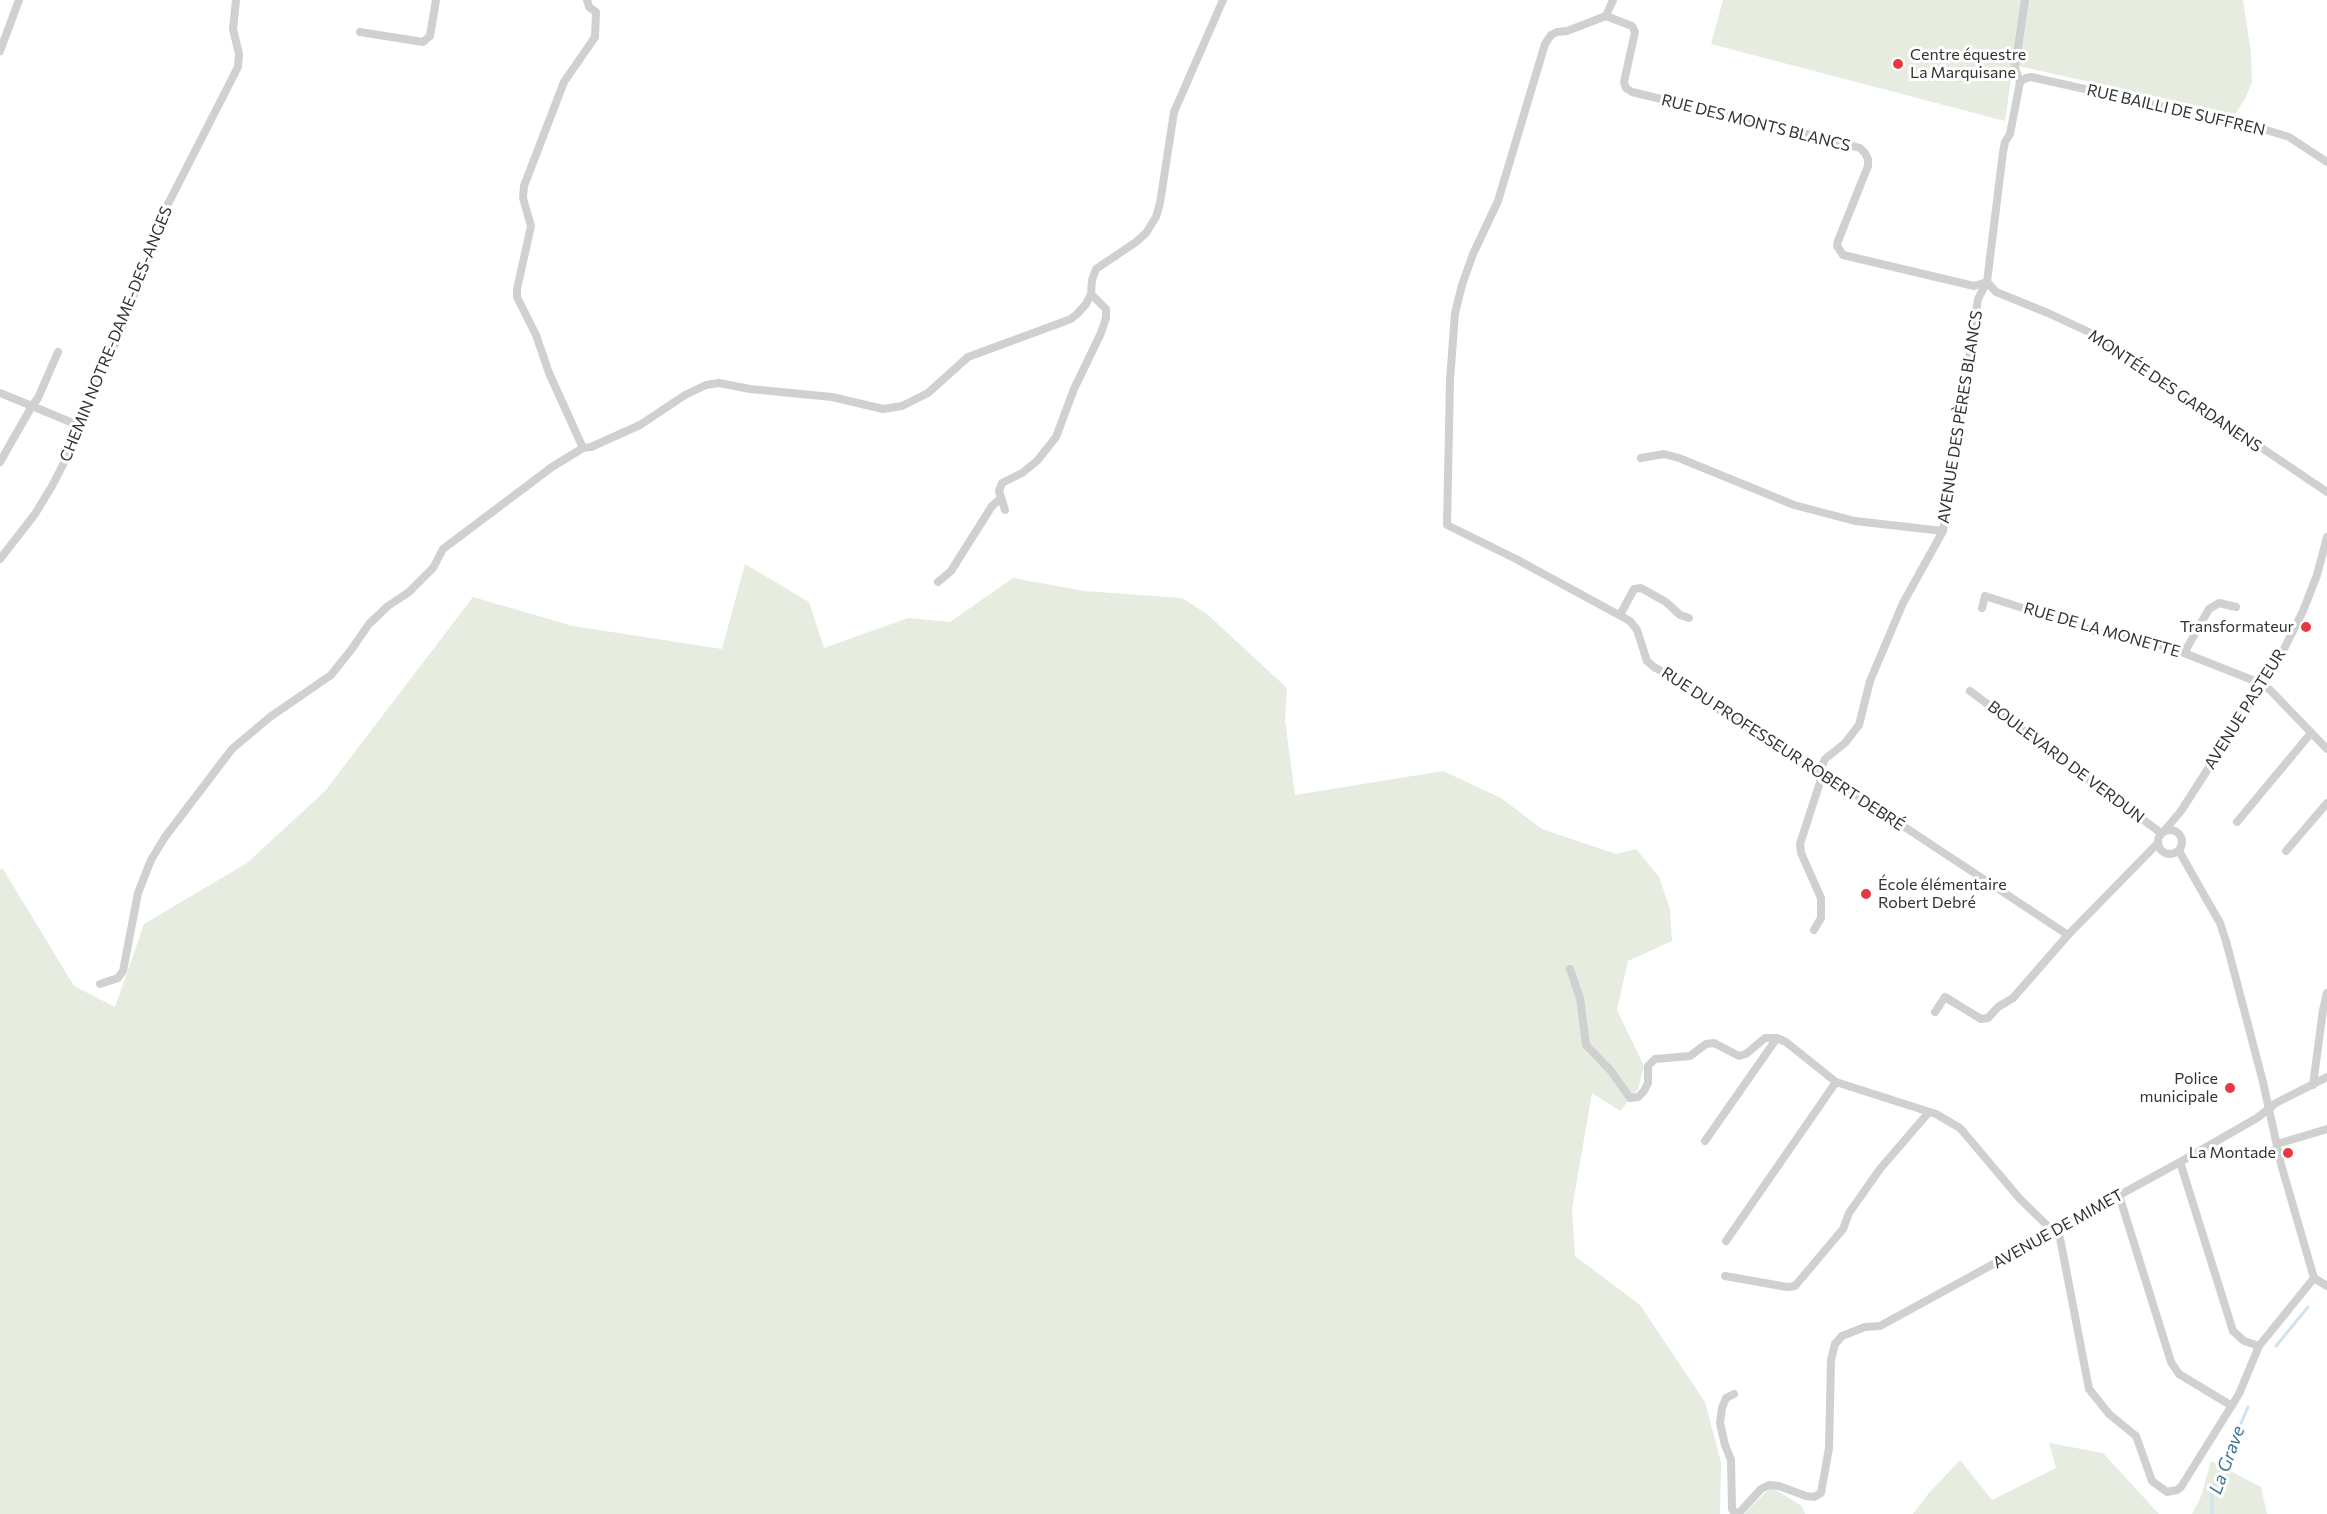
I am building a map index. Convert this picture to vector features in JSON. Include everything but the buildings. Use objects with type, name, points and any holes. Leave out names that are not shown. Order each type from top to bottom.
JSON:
[{"type":"street","points":[[0,51],[19,0]]},
{"type":"street","name":"CHEMIN NOTRE-DAME-DES-ANGES","points":[[0,559],[24,530],[52,486],[80,426],[87,396],[99,368],[116,343],[167,206],[238,68],[240,54],[233,29],[236,0]]},
{"type":"street","points":[[360,32],[423,42],[430,36],[436,0]]},
{"type":"street","points":[[583,448],[549,373],[536,335],[517,297],[517,289],[531,226],[523,198],[524,186],[564,82],[596,37],[596,12],[589,7],[587,0]]},
{"type":"street","points":[[100,984],[118,978],[123,971],[138,893],[151,860],[165,837],[232,749],[270,717],[331,675],[369,624],[433,568],[443,549],[552,467],[583,448],[591,447],[640,425],[685,395],[706,385],[719,383],[750,389],[832,397],[883,409],[902,406],[928,393],[968,357],[1071,319],[1086,304],[1091,294],[1096,269],[1136,242],[1146,233],[1156,217],[1174,112],[1223,0]]},
{"type":"street","points":[[1606,16],[1613,0]]},
{"type":"street","name":"AVENUE DES PÈRES BLANCS","points":[[1814,930],[1821,918],[1821,898],[1801,853],[1800,844],[1823,773],[1822,766],[1825,759],[1845,743],[1859,724],[1870,681],[1904,603],[1942,531],[1978,299],[1987,282],[2003,152],[2010,134],[2020,82],[2015,68],[2025,0]]},
{"type":"street","name":"RUE DES MONTS BLANCS","points":[[1606,16],[1632,26],[1635,32],[1624,82],[1626,88],[1632,92],[1826,139],[1860,148],[1865,153],[1868,166],[1838,241],[1837,246],[1843,255],[1974,286],[1987,282]]},
{"type":"street","name":"RUE DU PROFESSEUR ROBERT DEBRÉ","points":[[1606,16],[1568,31],[1557,32],[1551,35],[1545,44],[1498,201],[1473,254],[1462,285],[1455,313],[1450,380],[1447,525],[1630,621],[1637,630],[1647,661],[1654,667],[1705,696],[1713,705],[1823,773],[2067,935]]},
{"type":"street","name":"RUE BAILLI DE SUFFREN","points":[[2020,82],[2031,77],[2263,129],[2289,137],[2327,162]]},
{"type":"street","name":"MONTÉE DES GARDANENS","points":[[1987,282],[1996,292],[2093,334],[2327,492]]},
{"type":"street","points":[[1005,510],[999,491],[1002,483],[1022,473],[1037,461],[1056,437],[1074,389],[1101,333],[1106,318],[1106,309],[1091,294]]},
{"type":"street","points":[[0,462],[38,398],[58,352]]},
{"type":"street","points":[[0,393],[80,426]]},
{"type":"street","points":[[1641,458],[1664,454],[1679,458],[1794,505],[1856,520],[1942,531]]},
{"type":"street","points":[[938,582],[951,571],[992,506],[1001,498]]},
{"type":"street","name":"AVENUE PASTEUR","points":[[2163,832],[2181,812],[2281,655],[2303,611],[2317,575],[2327,537]]},
{"type":"street","points":[[1620,615],[1634,589],[1641,588],[1666,602],[1680,615],[1689,618]]},
{"type":"street","name":"RUE DE LA MONETTE","points":[[1982,608],[1985,597],[2104,634],[2134,637],[2184,653],[2270,690],[2326,748]]},
{"type":"street","points":[[2184,653],[2209,609],[2219,603],[2236,607]]},
{"type":"street","name":"BOULEVARD DE VERDUN","points":[[1970,691],[2163,832]]},
{"type":"street","points":[[2237,822],[2311,733]]},
{"type":"street","points":[[2286,851],[2327,803]]},
{"type":"street","points":[[2147,853],[2172,854],[2179,851],[2183,840],[2180,833],[2181,812]]},
{"type":"street","points":[[1935,1012],[1945,997],[1985,1020],[1998,1007],[2013,998],[2067,935],[2158,843],[2163,832],[2173,829],[2180,833]]},
{"type":"street","points":[[2158,843],[2164,853]]},
{"type":"street","points":[[2179,851],[2220,923],[2314,1278],[2327,1286]]},
{"type":"street","points":[[1570,969],[1580,998],[1586,1045],[1630,1098],[1638,1097],[1644,1091],[1648,1083],[1648,1066],[1655,1059],[1690,1056],[1706,1044],[1714,1043],[1729,1053],[1739,1056],[1746,1054],[1765,1038],[1777,1038],[1786,1042],[1828,1078],[1836,1082],[1929,1112],[1960,1128],[2020,1199],[2060,1238],[2089,1389],[2109,1414],[2136,1436],[2152,1481],[2168,1492],[2177,1490],[2232,1406],[2259,1346],[2314,1278]]},
{"type":"street","points":[[2313,1085],[2327,993]]},
{"type":"street","points":[[1705,1141],[1777,1038]]},
{"type":"street","name":"AVENUE DE MIMET","points":[[1734,1394],[1726,1398],[1720,1423],[1731,1460],[1731,1509],[1734,1513],[1740,1512],[1761,1489],[1769,1485],[1814,1497],[1821,1493],[1829,1448],[1830,1360],[1835,1344],[1842,1336],[1865,1327],[1880,1326],[2180,1162],[2257,1118],[2268,1108],[2327,1077]]},
{"type":"street","points":[[1726,1241],[1836,1082]]},
{"type":"street","points":[[1725,1276],[1787,1287],[1795,1286],[1844,1229],[1849,1213],[1880,1169],[1929,1112]]},
{"type":"street","points":[[2277,1144],[2327,1129]]},
{"type":"street","points":[[2180,1162],[2233,1331],[2244,1341],[2259,1346]]},
{"type":"street","points":[[2119,1195],[2171,1362],[2179,1374],[2232,1406]]},
{"type":"shaded area","name":"Centre équestre La Marquisane","points":[[1723,0],[2022,0],[2005,121],[1711,44]]},
{"type":"shaded area","points":[[2027,0],[2243,0],[2251,53],[2252,82],[2235,114],[2018,66]]},
{"type":"shaded area","points":[[745,564],[809,602],[824,648],[908,618],[950,622],[1013,578],[1084,591],[1182,598],[1207,614],[1287,688],[1285,720],[1295,795],[1443,771],[1501,798],[1542,829],[1616,854],[1636,849],[1659,877],[1670,909],[1672,941],[1628,961],[1617,1010],[1644,1066],[1638,1089],[1620,1111],[1592,1093],[1572,1209],[1575,1256],[1640,1305],[1705,1402],[1721,1462],[1720,1514],[0,1514],[0,869],[3,869],[74,986],[115,1007],[144,924],[247,863],[325,791],[473,597],[573,626],[722,649]]},
{"type":"shaded area","points":[[2049,1443],[2103,1453],[2159,1514],[1913,1514],[1960,1460],[1992,1500],[2056,1468]]},
{"type":"shaded area","points":[[2211,1461],[2261,1487],[2267,1514],[2192,1514],[2200,1499]]},
{"type":"shaded area","points":[[1771,1487],[1802,1506],[1805,1514],[1744,1514]]},
{"type":"waterway","name":"La Grave","points":[[2276,1346],[2308,1307]]},
{"type":"waterway","name":"La Grave","points":[[2212,1514],[2212,1491],[2248,1407]]},
{"type":"place","name":"Centre équestre La Marquisane","points":[[1898,64]]},
{"type":"place","name":"Transformateur","points":[[2306,627]]},
{"type":"place","name":"École élémentaire Robert Debré","points":[[1866,894]]},
{"type":"place","name":"Police municipale","points":[[2230,1088]]},
{"type":"place","name":"La Montade","points":[[2288,1153]]}]
